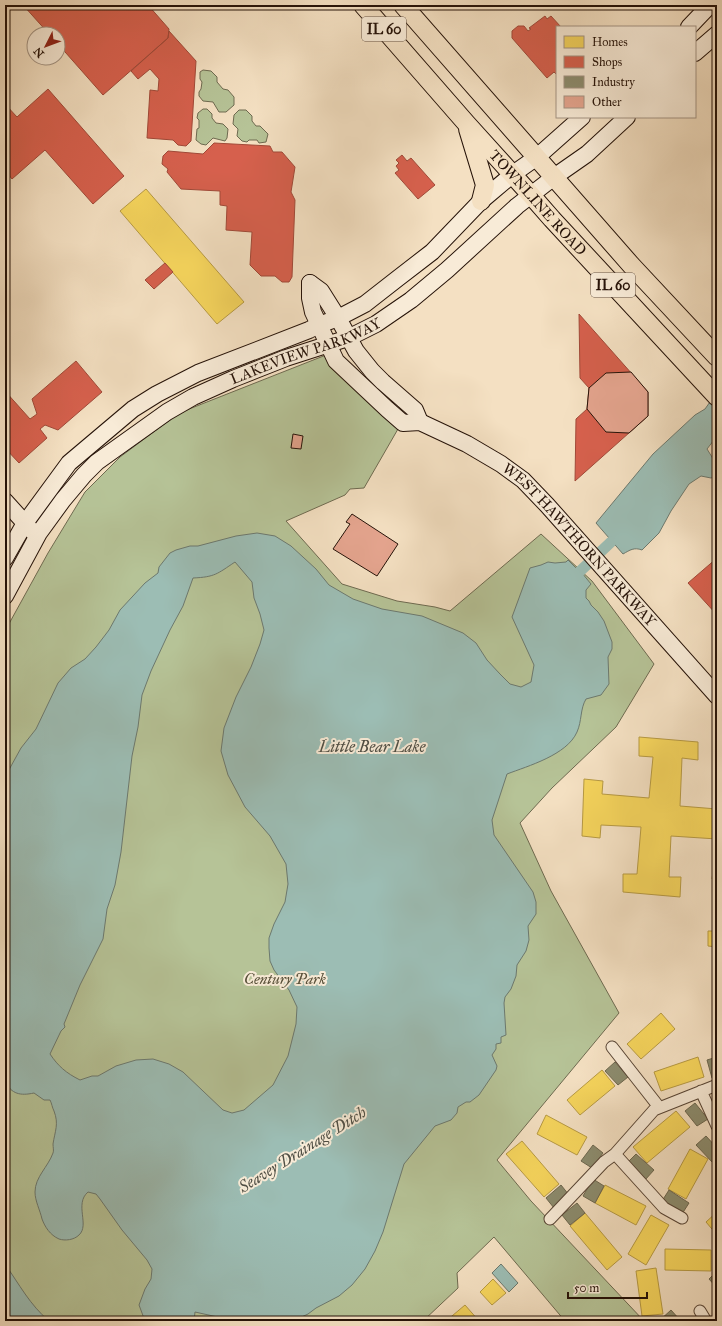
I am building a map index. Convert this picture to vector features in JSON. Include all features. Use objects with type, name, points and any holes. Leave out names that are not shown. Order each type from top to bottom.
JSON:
[{"type":"main road","name":"TOWNLINE ROAD","points":[[363,5],[558,225],[717,397]]},
{"type":"main road","name":"TOWNLINE ROAD","points":[[403,5],[651,288],[716,356]]},
{"type":"main road","points":[[466,123],[485,185],[481,201]]},
{"type":"street","points":[[690,26],[710,5]]},
{"type":"street","points":[[696,52],[717,34]]},
{"type":"street","name":"LAKEVIEW PARKWAY","points":[[5,558],[25,524],[69,463],[133,409],[157,394],[198,373],[309,330],[338,318],[365,304],[432,252],[481,201],[513,174],[537,157],[581,118]]},
{"type":"street","name":"LAKEVIEW PARKWAY","points":[[5,596],[38,536],[63,500],[97,462],[167,412],[200,394],[286,358],[348,338],[376,324],[411,300],[447,270],[531,194],[587,154],[626,118]]},
{"type":"street","name":"WEST HAWTHORN PARKWAY","points":[[420,422],[415,410],[383,382],[356,351],[321,291],[310,283],[310,298],[313,312],[336,361],[403,423],[420,422],[467,444],[501,464],[523,480],[717,696]]},
{"type":"street","points":[[5,500],[25,524],[38,536]]},
{"type":"street","points":[[612,1047],[659,1107]]},
{"type":"street","points":[[550,1219],[604,1162],[615,1154],[654,1110],[717,1085]]},
{"type":"street","points":[[701,1091],[717,1126]]},
{"type":"street","points":[[615,1154],[664,1208],[682,1218]]},
{"type":"street","points":[[700,1310],[706,1321]]},
{"type":"green space","points":[[203,70],[211,71],[217,77],[217,82],[223,89],[228,90],[234,97],[234,105],[226,112],[219,112],[213,102],[203,101],[199,96],[202,82],[200,79],[200,72]]},
{"type":"green space","points":[[203,109],[207,109],[212,114],[212,118],[216,123],[223,124],[228,129],[227,138],[225,141],[213,138],[206,145],[201,144],[196,140],[197,129],[199,128],[199,120],[197,118],[198,113]]},
{"type":"green space","points":[[239,110],[246,110],[252,116],[252,121],[256,126],[260,126],[268,134],[266,142],[259,143],[257,140],[249,140],[247,142],[242,141],[237,136],[238,129],[233,124],[234,115]]},
{"type":"green space","name":"Century Park","points":[[326,355],[398,429],[364,488],[350,489],[345,495],[286,521],[342,584],[397,601],[450,611],[541,534],[592,581],[654,664],[616,727],[552,788],[520,823],[551,891],[619,1013],[497,1160],[531,1201],[644,1321],[565,1321],[494,1237],[457,1273],[458,1288],[423,1321],[5,1321],[5,631],[48,553],[85,492],[120,457],[179,413]]},
{"type":"water","points":[[717,392],[717,436],[707,449],[717,465],[717,476],[711,478],[701,476],[689,484],[671,511],[659,533],[642,550],[634,549],[623,554],[596,523],[653,454],[695,415],[705,409]]},
{"type":"water","name":"Little Bear Lake","points":[[257,533],[275,536],[291,546],[316,569],[329,585],[353,599],[382,609],[422,616],[463,633],[476,643],[487,660],[510,684],[521,687],[531,682],[534,665],[512,617],[530,568],[548,562],[566,562],[568,560],[578,570],[575,574],[578,577],[582,573],[591,584],[586,590],[586,598],[604,621],[612,642],[612,649],[608,657],[609,684],[601,695],[586,699],[577,732],[565,747],[546,759],[507,774],[492,820],[494,835],[533,892],[536,902],[536,914],[528,926],[529,940],[526,951],[517,965],[516,976],[511,989],[505,997],[506,1035],[501,1037],[501,1043],[496,1044],[496,1049],[492,1055],[497,1066],[496,1070],[479,1095],[470,1102],[466,1102],[458,1107],[457,1113],[451,1120],[435,1126],[404,1164],[383,1232],[365,1269],[352,1285],[339,1296],[293,1321],[231,1320],[195,1312],[194,1321],[145,1321],[139,1305],[145,1289],[151,1279],[152,1269],[147,1260],[122,1230],[96,1194],[88,1192],[84,1197],[82,1202],[83,1226],[82,1231],[77,1237],[69,1240],[59,1239],[50,1233],[46,1228],[35,1192],[39,1177],[53,1152],[56,1131],[55,1116],[50,1100],[44,1100],[34,1093],[21,1094],[14,1092],[5,1082],[5,777],[21,748],[36,729],[58,683],[71,668],[85,659],[96,647],[109,630],[120,610],[145,583],[158,573],[159,567],[170,553],[190,546],[198,546],[236,536]],"holes":[[[235,562],[252,582],[254,598],[264,630],[251,667],[236,697],[224,728],[221,751],[228,775],[245,807],[270,836],[286,864],[288,884],[285,902],[269,938],[269,948],[270,961],[274,970],[289,990],[297,1007],[296,1024],[288,1056],[273,1085],[244,1110],[232,1113],[223,1110],[183,1072],[169,1064],[153,1059],[136,1060],[116,1066],[98,1076],[92,1076],[80,1080],[63,1069],[50,1054],[61,1031],[65,1027],[64,1024],[80,985],[103,939],[107,909],[115,885],[121,852],[132,756],[138,727],[142,695],[151,671],[183,606],[193,578],[206,577],[216,574]]]},
{"type":"water","points":[[5,1264],[30,1301],[49,1321],[5,1321]]},
{"type":"water","points":[[501,1264],[518,1283],[509,1292],[492,1273]]},
{"type":"building: Homes","points":[[146,189],[244,302],[217,324],[120,211]]},
{"type":"building: Homes","points":[[639,737],[698,742],[698,760],[682,758],[680,806],[717,809],[717,839],[671,836],[669,877],[681,877],[680,897],[623,892],[623,874],[637,874],[641,827],[601,825],[600,838],[582,836],[584,779],[603,781],[602,794],[649,798],[653,757],[639,756]]},
{"type":"building: Homes","points":[[714,864],[717,864],[717,947],[708,946],[708,931],[713,931],[716,880],[712,879]]},
{"type":"building: Homes","points":[[661,1013],[675,1029],[641,1059],[627,1044]]},
{"type":"building: Homes","points":[[698,1057],[704,1077],[661,1091],[654,1072]]},
{"type":"building: Homes","points":[[602,1070],[615,1086],[580,1115],[567,1100]]},
{"type":"building: Homes","points":[[676,1111],[690,1127],[647,1163],[633,1147]]},
{"type":"building: Homes","points":[[546,1115],[587,1137],[577,1155],[537,1134]]},
{"type":"building: Homes","points":[[522,1141],[559,1184],[544,1197],[506,1154]]},
{"type":"building: Homes","points":[[690,1149],[708,1159],[686,1199],[668,1189]]},
{"type":"building: Homes","points":[[605,1185],[646,1206],[636,1225],[595,1203]]},
{"type":"building: Homes","points":[[717,1212],[717,1235],[706,1222]]},
{"type":"building: Homes","points":[[585,1213],[622,1257],[607,1270],[570,1226]]},
{"type":"building: Homes","points":[[651,1215],[669,1225],[646,1265],[628,1254]]},
{"type":"building: Homes","points":[[665,1249],[711,1250],[711,1271],[665,1270]]},
{"type":"building: Homes","points":[[656,1268],[663,1314],[642,1316],[636,1271]]},
{"type":"building: Homes","points":[[493,1279],[506,1293],[492,1305],[480,1292]]},
{"type":"building: Homes","points":[[465,1305],[479,1321],[446,1321]]},
{"type":"building: Shops","points":[[23,5],[148,5],[169,29],[168,38],[103,95],[66,53],[66,26],[42,26]]},
{"type":"building: Shops","points":[[545,16],[547,19],[551,16],[560,26],[556,26],[556,74],[554,72],[547,78],[512,38],[512,31],[518,26],[524,26],[528,31],[531,29],[529,28]]},
{"type":"building: Shops","points":[[169,31],[196,61],[191,141],[186,146],[178,145],[173,140],[147,138],[150,90],[158,91],[159,79],[150,69],[138,79],[131,71],[168,38]]},
{"type":"building: Shops","points":[[48,89],[124,176],[93,204],[45,150],[12,179],[5,170],[5,104],[17,117]]},
{"type":"building: Shops","points":[[214,143],[270,146],[273,152],[282,152],[295,167],[291,192],[295,200],[292,277],[289,282],[282,282],[275,276],[261,276],[250,265],[252,232],[226,230],[227,206],[220,205],[220,191],[181,189],[167,172],[168,169],[162,164],[163,156],[168,151],[203,154]]},
{"type":"building: Shops","points":[[402,155],[407,161],[411,158],[435,185],[418,199],[395,173],[399,170],[396,166],[399,163],[396,160]]},
{"type":"building: Shops","points":[[165,263],[173,272],[154,289],[145,280]]},
{"type":"building: Shops","points":[[579,314],[648,392],[648,416],[575,481],[576,419],[587,409],[589,388],[580,378]]},
{"type":"building: Shops","points":[[76,361],[102,392],[58,430],[45,425],[40,429],[47,438],[19,463],[5,448],[5,391],[30,419],[37,414],[32,399]]},
{"type":"building: Shops","points":[[717,558],[717,615],[688,583]]},
{"type":"building: Industry","points":[[717,1057],[717,1077],[712,1078],[707,1060]]},
{"type":"building: Industry","points":[[615,1062],[628,1077],[618,1085],[605,1071]]},
{"type":"building: Industry","points":[[695,1103],[708,1119],[697,1126],[685,1111]]},
{"type":"building: Industry","points":[[706,1136],[717,1148],[717,1159],[713,1163],[696,1145]]},
{"type":"building: Industry","points":[[593,1145],[603,1153],[592,1168],[581,1161]]},
{"type":"building: Industry","points":[[636,1154],[654,1170],[645,1180],[627,1163]]},
{"type":"building: Industry","points":[[593,1179],[604,1186],[595,1203],[583,1196]]},
{"type":"building: Industry","points":[[561,1185],[569,1195],[554,1208],[546,1198]]},
{"type":"building: Industry","points":[[669,1190],[689,1203],[682,1214],[662,1201]]},
{"type":"building: Industry","points":[[577,1203],[585,1213],[570,1225],[562,1215]]},
{"type":"building: Industry","points":[[717,1271],[717,1288],[709,1279]]},
{"type":"building: Industry","points":[[671,1310],[680,1320],[659,1321]]},
{"type":"building: Other","points":[[631,372],[648,392],[648,416],[629,433],[606,432],[587,409],[589,388],[606,373]]},
{"type":"building: Other","points":[[293,434],[303,436],[301,449],[291,448]]},
{"type":"building: Other","points":[[352,514],[398,544],[377,576],[333,549],[350,524],[346,522]]},
{"type":"waterway","name":"Seavey Drainage Ditch","points":[[576,575],[611,542]]}]
